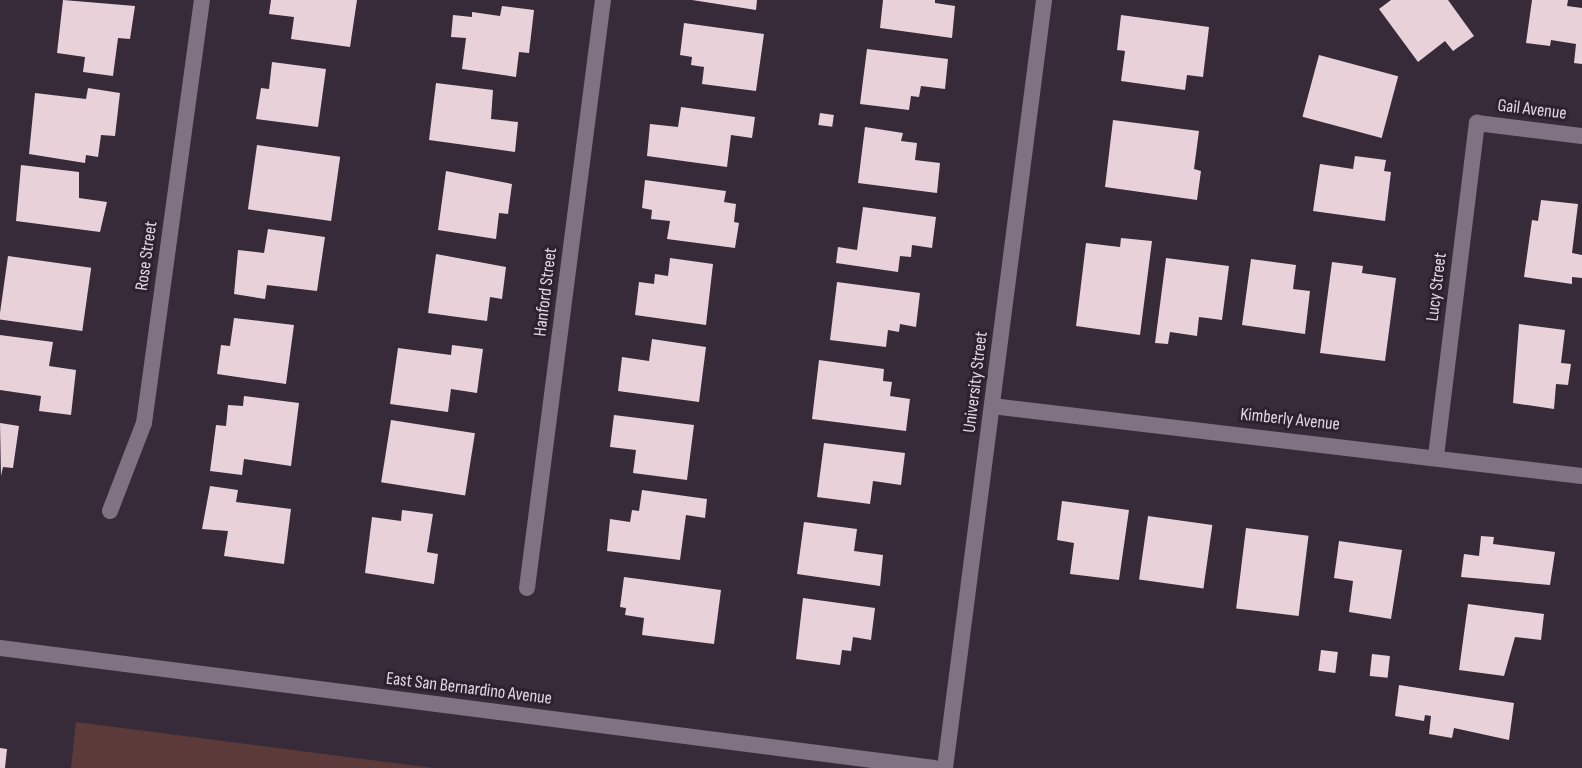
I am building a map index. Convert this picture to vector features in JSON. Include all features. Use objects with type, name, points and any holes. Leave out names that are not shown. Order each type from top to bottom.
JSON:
[{"type":"street","name":"Rose Street","points":[[111,512],[144,423],[202,0]]},
{"type":"street","name":"Hanford Street","points":[[527,588],[603,0]]},
{"type":"street","name":"University Street","points":[[945,768],[1044,0]]},
{"type":"street","name":"Gail Avenue","points":[[1477,123],[1582,136]]},
{"type":"street","name":"Lucy Street","points":[[1436,456],[1477,123]]},
{"type":"street","name":"Kimberly Avenue","points":[[992,406],[1436,456],[1582,476]]},
{"type":"street","name":"East San Bernardino Avenue","points":[[0,648],[934,768]]},
{"type":"shaded area","points":[[76,722],[433,768],[71,768]]},
{"type":"building","points":[[63,0],[135,6],[130,39],[118,38],[113,76],[83,72],[85,57],[57,53]]},
{"type":"building","points":[[271,0],[357,0],[350,47],[291,39],[294,17],[269,14]]},
{"type":"building","points":[[692,0],[757,0],[756,10]]},
{"type":"building","points":[[883,0],[935,0],[935,3],[955,6],[952,38],[880,28]]},
{"type":"building","points":[[1391,0],[1448,0],[1474,36],[1453,51],[1445,41],[1418,62],[1379,9]]},
{"type":"building","points":[[1532,0],[1568,0],[1567,6],[1582,8],[1582,64],[1574,63],[1576,44],[1551,40],[1550,46],[1526,43]]},
{"type":"building","points":[[502,6],[534,10],[529,53],[519,52],[516,77],[462,69],[466,38],[451,37],[453,15],[472,17],[472,12],[500,16]]},
{"type":"building","points":[[1121,15],[1209,27],[1203,77],[1187,75],[1185,90],[1121,81],[1125,51],[1117,50]]},
{"type":"building","points":[[684,23],[764,34],[756,91],[702,84],[704,67],[691,65],[692,57],[680,55]]},
{"type":"building","points":[[867,49],[948,59],[945,89],[921,86],[919,97],[911,96],[909,110],[860,104]]},
{"type":"building","points":[[1319,55],[1398,76],[1382,138],[1302,117]]},
{"type":"building","points":[[272,62],[326,69],[318,127],[256,119],[261,88],[269,89]]},
{"type":"building","points":[[436,83],[493,90],[491,119],[518,122],[515,152],[429,140]]},
{"type":"building","points":[[88,88],[120,93],[115,136],[101,135],[98,157],[86,155],[85,163],[29,154],[35,93],[86,99]]},
{"type":"building","points":[[681,107],[755,117],[752,138],[731,135],[727,167],[647,156],[650,124],[678,127]]},
{"type":"building","points":[[820,113],[834,115],[832,127],[818,125]]},
{"type":"building","points":[[1113,120],[1199,131],[1194,169],[1201,171],[1197,200],[1105,187]]},
{"type":"building","points":[[865,127],[903,133],[901,141],[917,143],[915,160],[940,163],[937,193],[858,183]]},
{"type":"building","points":[[257,145],[340,157],[331,221],[248,209]]},
{"type":"building","points":[[1355,156],[1386,160],[1384,171],[1391,172],[1385,221],[1313,211],[1320,164],[1353,169]]},
{"type":"building","points":[[21,165],[79,172],[79,198],[107,202],[100,232],[16,221]]},
{"type":"building","points":[[446,171],[512,184],[508,214],[499,213],[496,239],[438,230]]},
{"type":"building","points":[[645,180],[726,191],[724,202],[736,204],[734,222],[739,223],[735,248],[667,239],[670,221],[651,219],[652,210],[642,208]]},
{"type":"building","points":[[1541,200],[1578,204],[1572,253],[1582,255],[1582,278],[1572,277],[1572,284],[1524,277],[1532,220],[1538,221]]},
{"type":"building","points":[[863,207],[936,217],[932,248],[912,245],[911,257],[900,256],[898,272],[836,263],[838,247],[857,250]]},
{"type":"building","points":[[268,229],[325,237],[317,291],[267,285],[265,299],[234,294],[238,250],[264,253]]},
{"type":"building","points":[[1121,238],[1152,241],[1140,335],[1076,326],[1086,243],[1120,247]]},
{"type":"building","points":[[436,254],[506,267],[502,299],[490,297],[487,321],[428,313]]},
{"type":"building","points":[[8,256],[91,268],[82,331],[0,320]]},
{"type":"building","points":[[670,258],[713,264],[706,325],[635,315],[639,282],[654,284],[655,274],[668,276]]},
{"type":"building","points":[[1166,258],[1229,266],[1222,320],[1199,317],[1197,336],[1170,332],[1168,344],[1155,343]]},
{"type":"building","points":[[1251,259],[1296,265],[1293,289],[1310,291],[1305,334],[1242,325]]},
{"type":"building","points":[[1332,262],[1363,266],[1362,273],[1396,278],[1385,361],[1320,353]]},
{"type":"building","points":[[837,282],[920,293],[916,327],[900,324],[899,332],[888,330],[886,347],[830,340]]},
{"type":"building","points":[[234,318],[294,325],[286,384],[217,374],[221,345],[230,346]]},
{"type":"building","points":[[1519,324],[1565,330],[1561,363],[1571,364],[1568,385],[1556,384],[1554,409],[1513,403]]},
{"type":"building","points":[[0,335],[53,342],[49,366],[76,370],[71,415],[39,411],[41,396],[0,390]]},
{"type":"building","points":[[652,339],[706,347],[699,402],[618,391],[622,357],[649,361]]},
{"type":"building","points":[[452,345],[483,349],[477,393],[451,389],[448,412],[390,404],[398,348],[451,355]]},
{"type":"building","points":[[819,360],[884,369],[883,381],[892,382],[890,396],[910,399],[906,431],[812,419]]},
{"type":"building","points":[[244,396],[299,403],[291,466],[244,459],[242,475],[210,471],[216,425],[226,426],[228,405],[243,406]]},
{"type":"building","points":[[614,415],[694,425],[687,480],[633,473],[636,450],[610,447]]},
{"type":"building","points":[[391,420],[475,433],[465,496],[381,482]]},
{"type":"building","points":[[0,423],[19,426],[13,468],[3,467],[1,476]]},
{"type":"building","points":[[824,443],[905,453],[901,485],[873,481],[870,504],[817,497]]},
{"type":"building","points":[[210,486],[238,490],[236,502],[291,509],[284,564],[224,556],[228,531],[202,529]]},
{"type":"building","points":[[642,490],[707,499],[705,518],[686,515],[680,560],[607,551],[610,519],[630,522],[632,510],[639,511]]},
{"type":"building","points":[[1062,501],[1129,510],[1119,580],[1070,574],[1074,543],[1057,540]]},
{"type":"building","points":[[402,510],[433,514],[427,552],[438,554],[434,584],[365,573],[372,517],[401,521]]},
{"type":"building","points":[[1148,516],[1212,525],[1203,588],[1139,579]]},
{"type":"building","points":[[804,522],[857,529],[854,551],[883,555],[880,586],[797,574]]},
{"type":"building","points":[[1246,528],[1309,536],[1299,616],[1236,608]]},
{"type":"building","points":[[1481,536],[1494,537],[1493,544],[1555,552],[1550,585],[1461,577],[1464,554],[1479,556]]},
{"type":"building","points":[[1339,541],[1402,550],[1391,619],[1349,612],[1353,581],[1334,578]]},
{"type":"building","points":[[624,577],[721,590],[714,644],[642,635],[644,618],[625,615],[626,608],[620,607]]},
{"type":"building","points":[[803,598],[875,608],[871,640],[853,637],[851,651],[842,650],[840,665],[796,659]]},
{"type":"building","points":[[1468,604],[1544,614],[1541,640],[1515,637],[1504,676],[1459,670]]},
{"type":"building","points":[[1321,650],[1338,652],[1335,673],[1318,671]]},
{"type":"building","points":[[1372,654],[1390,656],[1388,678],[1370,676]]},
{"type":"building","points":[[1399,685],[1514,703],[1509,740],[1454,728],[1452,738],[1429,734],[1431,716],[1425,715],[1424,721],[1395,716]]},
{"type":"building","points":[[0,748],[7,749],[5,768],[0,768]]}]
